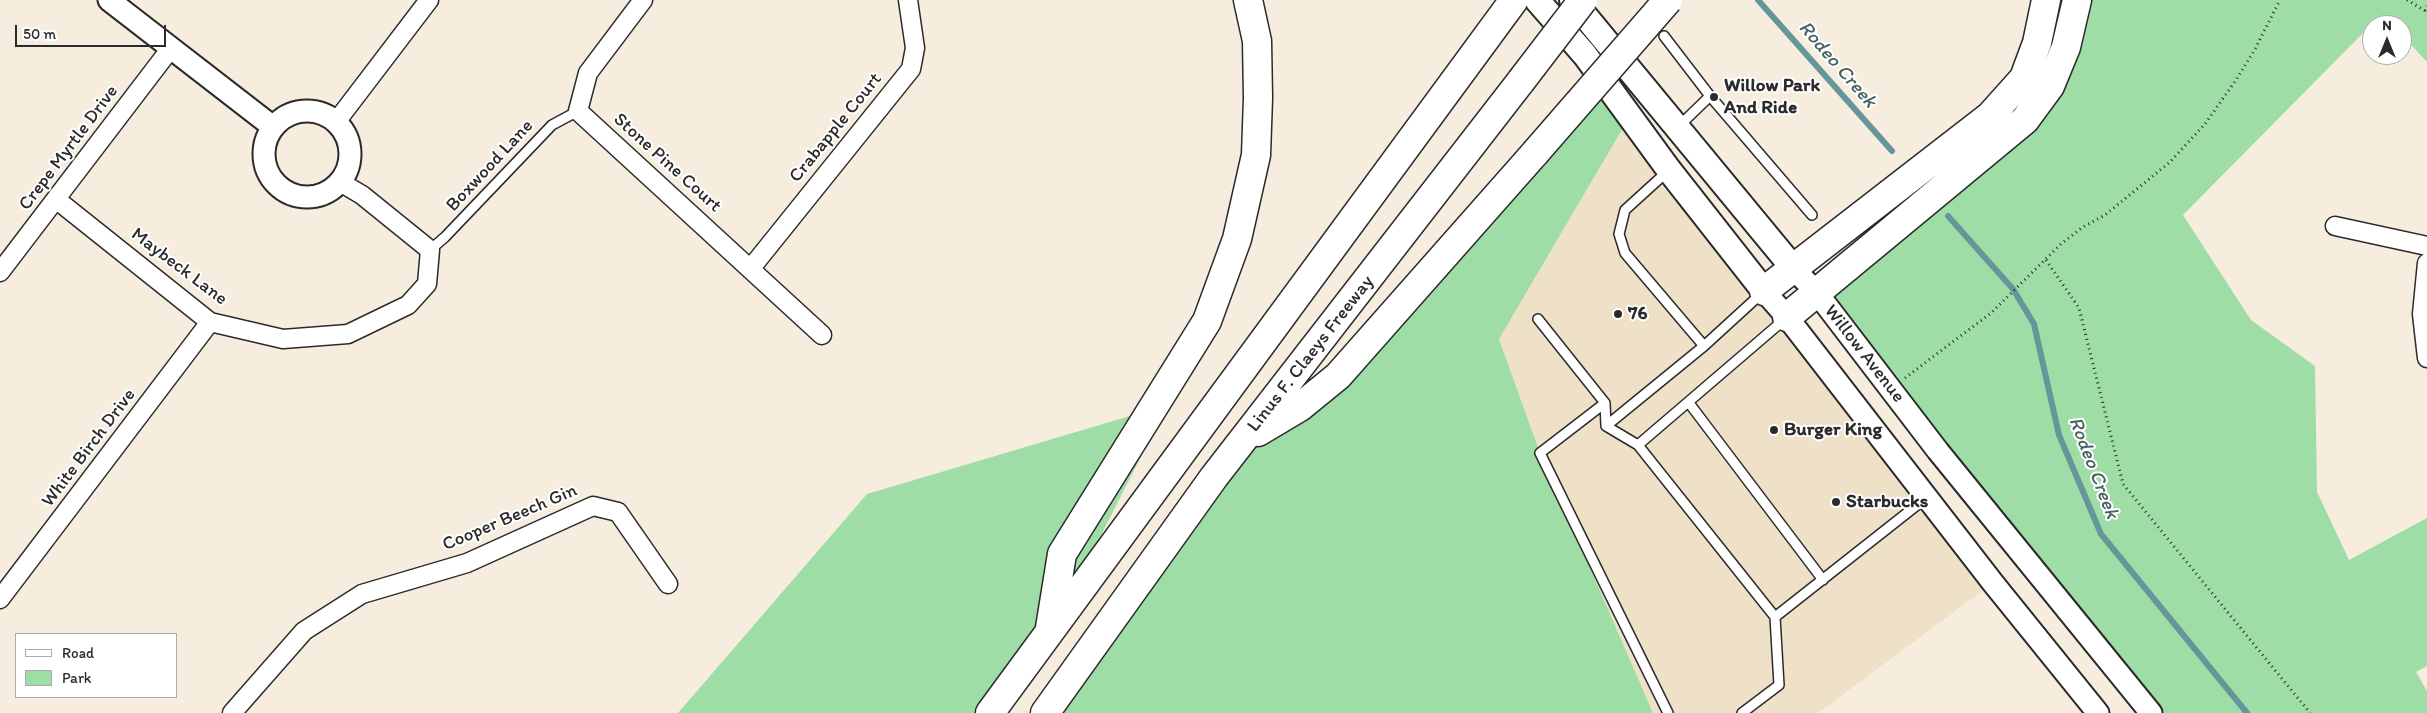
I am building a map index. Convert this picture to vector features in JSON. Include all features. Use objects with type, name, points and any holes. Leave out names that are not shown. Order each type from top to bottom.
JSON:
[{"type":"highway","points":[[1049,634],[1062,554],[1207,321],[1237,239],[1256,155],[1257,41],[1248,0]]},
{"type":"highway","points":[[990,713],[1514,0]]},
{"type":"highway","name":"Linus F. Claeys Freeway","points":[[1045,713],[1214,476],[1246,439],[1583,0]]},
{"type":"highway","points":[[1246,439],[1300,407],[1338,376],[1535,154],[1668,0]]},
{"type":"highway","points":[[1764,291],[1990,116],[2024,78],[2037,43],[2046,0]]},
{"type":"highway","points":[[1787,317],[2025,120],[2050,86],[2066,48],[2077,0]]},
{"type":"main road","name":"Willow Avenue","points":[[1537,0],[1585,55],[1669,170],[1764,291]]},
{"type":"main road","name":"Willow Avenue","points":[[1572,0],[1794,268]]},
{"type":"street","points":[[109,0],[273,127]]},
{"type":"street","points":[[336,122],[429,0]]},
{"type":"street","points":[[578,111],[588,73],[643,0]]},
{"type":"street","name":"Crabapple Court","points":[[751,268],[911,69],[915,48],[908,0]]},
{"type":"street","name":"Crepe Myrtle Drive","points":[[0,272],[57,200],[171,48]]},
{"type":"street","points":[[307,111],[323,114],[336,122],[347,137],[350,154],[346,172],[340,182],[327,193],[310,197],[294,196],[279,188],[268,174],[263,158],[265,142],[273,127],[285,117],[307,111]]},
{"type":"street","name":"Stone Pine Court","points":[[578,111],[822,335]]},
{"type":"street","points":[[340,182],[362,195],[430,250]]},
{"type":"street","name":"Maybeck Lane","points":[[57,200],[210,322],[283,339],[348,334],[408,305],[427,284],[430,250]]},
{"type":"street","points":[[2335,226],[2427,246]]},
{"type":"street","points":[[2427,264],[2422,314],[2427,358]]},
{"type":"street","name":"Willow Avenue","points":[[1794,268],[1817,293],[1944,459],[2151,713]]},
{"type":"street","name":"Willow Avenue","points":[[1764,291],[1787,317],[1926,498],[2098,713]]},
{"type":"street","name":"White Birch Drive","points":[[0,599],[210,322]]},
{"type":"street","name":"Cooper Beech Gin","points":[[232,713],[304,631],[362,594],[467,563],[593,506],[618,512],[668,584]]},
{"type":"lane","points":[[1664,36],[1710,96],[1812,215]]},
{"type":"lane","points":[[1677,128],[1710,96]]},
{"type":"lane","name":"Boxwood Lane","points":[[430,250],[445,237],[552,125],[578,111]]},
{"type":"lane","points":[[1669,170],[1626,210],[1619,234],[1625,254],[1704,346]]},
{"type":"lane","points":[[1606,426],[1704,346],[1764,291]]},
{"type":"lane","points":[[1638,445],[1787,317]]},
{"type":"lane","points":[[1538,319],[1605,403],[1606,426]]},
{"type":"lane","points":[[1605,403],[1540,454],[1668,713]]},
{"type":"lane","points":[[1689,403],[1823,580]]},
{"type":"lane","points":[[1606,426],[1638,445],[1775,617],[1779,685],[1742,713]]},
{"type":"lane","points":[[1775,617],[1926,498]]},
{"type":"path","points":[[1891,389],[1991,313],[2068,239],[2105,215],[2170,162],[2205,124],[2250,58],[2280,0]]},
{"type":"path","points":[[2407,0],[2426,12],[2427,6]]},
{"type":"path","points":[[2046,260],[2079,308],[2123,484],[2310,713]]},
{"type":"shaded area","points":[[1630,116],[1993,583],[1818,713],[1653,713],[1540,453],[1499,339]]},
{"type":"green space","points":[[2077,0],[2427,0],[2427,62],[2412,46],[2412,15],[2362,15],[2362,34],[2183,215],[2251,320],[2315,366],[2317,492],[2349,560],[2427,518],[2427,666],[2416,672],[2427,691],[2427,713],[2151,713],[1817,293],[2025,120]]},
{"type":"green space","points":[[1600,75],[1630,116],[1499,339],[1540,453],[1653,713],[1045,713],[1214,477],[1300,407]]},
{"type":"green space","points":[[1167,405],[1049,638],[993,713],[678,713],[867,494]]},
{"type":"waterway","name":"Rodeo Creek","points":[[1758,0],[1892,151]]},
{"type":"waterway","name":"Rodeo Creek","points":[[1948,216],[2013,289],[2034,324],[2059,435],[2101,534],[2247,713]]},
{"type":"place","name":"Willow Park And Ride","points":[[1714,97]]},
{"type":"place","name":"76","points":[[1618,314]]},
{"type":"place","name":"Burger King","points":[[1774,430]]},
{"type":"place","name":"Starbucks","points":[[1836,502]]}]
